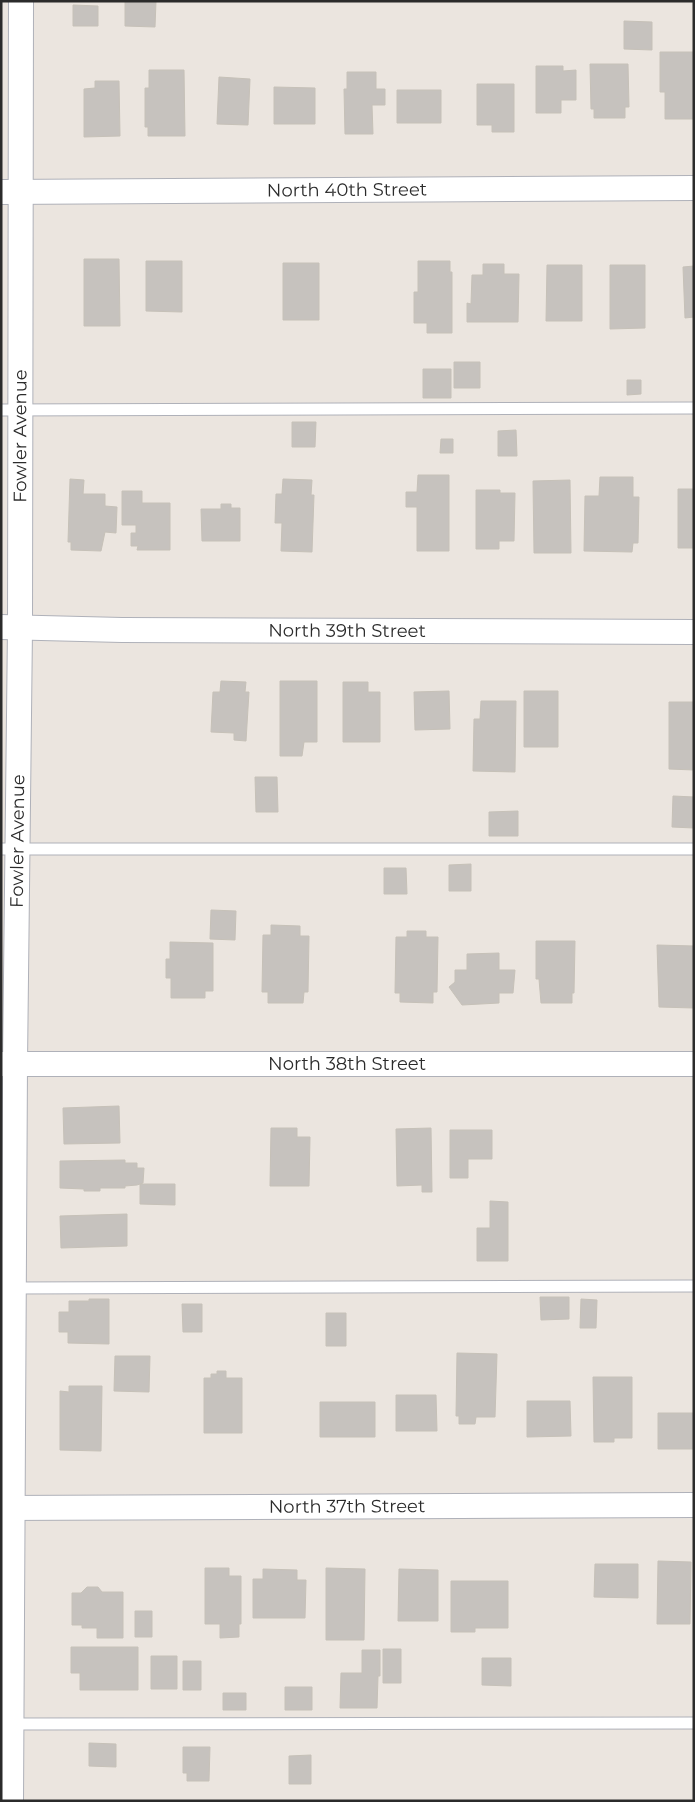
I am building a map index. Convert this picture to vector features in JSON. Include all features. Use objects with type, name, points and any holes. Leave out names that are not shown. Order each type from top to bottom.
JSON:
[{"type":"street","name":"Fowler Avenue","points":[[12,1801],[6,1724],[7,1508],[13,1288],[8,1064],[11,192],[21,1]]},
{"type":"street","name":"North 40th Street","points":[[11,192],[694,188]]},
{"type":"street","name":"North 39th Street","points":[[11,627],[122,630],[694,632]]},
{"type":"street","name":"North 38th Street","points":[[8,1064],[694,1064]]},
{"type":"street","name":"North 37th Street","points":[[7,1508],[694,1505]]},
{"type":"lane","points":[[11,410],[694,408]]},
{"type":"lane","points":[[9,849],[694,849]]},
{"type":"lane","points":[[13,1288],[694,1286]]},
{"type":"lane","points":[[6,1724],[694,1724]]},
{"type":"building","points":[[125,1],[156,1],[155,27],[125,26]]},
{"type":"building","points":[[73,5],[98,6],[98,26],[73,26]]},
{"type":"building","points":[[624,21],[652,22],[652,50],[624,49]]},
{"type":"building","points":[[660,52],[694,52],[694,119],[665,119],[665,92],[660,92]]},
{"type":"building","points":[[590,64],[628,64],[629,107],[625,107],[625,118],[594,118],[594,109],[591,109]]},
{"type":"building","points":[[536,66],[563,66],[563,71],[576,70],[576,100],[561,100],[561,113],[536,113]]},
{"type":"building","points":[[149,70],[184,70],[185,136],[148,136],[148,127],[145,127],[145,88],[149,88]]},
{"type":"building","points":[[347,72],[376,72],[376,89],[385,89],[385,105],[372,105],[373,134],[345,134],[344,89],[347,89]]},
{"type":"building","points":[[219,77],[250,79],[248,125],[217,124]]},
{"type":"building","points":[[95,81],[119,81],[120,136],[84,137],[84,89],[95,88]]},
{"type":"building","points":[[477,84],[514,84],[514,132],[492,132],[492,125],[477,125]]},
{"type":"building","points":[[274,87],[315,88],[315,124],[274,124]]},
{"type":"building","points":[[397,90],[441,90],[441,123],[397,123]]},
{"type":"building","points":[[84,259],[119,259],[120,326],[84,326]]},
{"type":"building","points":[[146,261],[182,261],[182,312],[146,311]]},
{"type":"building","points":[[418,261],[450,261],[450,272],[452,272],[452,333],[427,333],[427,323],[414,323],[414,292],[418,292]]},
{"type":"building","points":[[283,263],[319,263],[319,320],[283,320]]},
{"type":"building","points":[[483,264],[504,264],[504,274],[519,274],[518,322],[467,322],[467,303],[471,304],[472,275],[483,275]]},
{"type":"building","points":[[547,265],[582,265],[582,321],[546,321]]},
{"type":"building","points":[[610,265],[645,265],[645,328],[610,329]]},
{"type":"building","points":[[694,266],[694,317],[685,318],[683,267]]},
{"type":"building","points":[[454,362],[480,362],[480,388],[454,388]]},
{"type":"building","points":[[423,369],[451,369],[451,398],[423,398]]},
{"type":"building","points":[[627,380],[641,380],[641,394],[627,395]]},
{"type":"building","points":[[292,422],[316,422],[315,447],[292,447]]},
{"type":"building","points":[[516,430],[517,456],[498,456],[498,431]]},
{"type":"building","points":[[441,439],[453,439],[453,453],[440,453]]},
{"type":"building","points":[[418,475],[449,475],[449,551],[417,551],[417,507],[406,507],[406,492],[417,492]]},
{"type":"building","points":[[600,477],[633,477],[633,497],[639,497],[638,543],[633,543],[632,552],[584,551],[585,496],[599,496]]},
{"type":"building","points":[[70,479],[84,480],[83,494],[105,494],[105,506],[117,507],[116,533],[105,532],[101,551],[71,550],[71,542],[68,542]]},
{"type":"building","points":[[283,479],[312,480],[311,495],[314,495],[312,552],[281,551],[282,523],[275,523],[276,494],[282,494]]},
{"type":"building","points":[[570,480],[571,553],[534,553],[533,481]]},
{"type":"building","points":[[678,489],[694,489],[694,548],[678,548]]},
{"type":"building","points":[[476,490],[500,490],[500,493],[515,493],[514,541],[499,541],[499,549],[476,549]]},
{"type":"building","points":[[122,491],[142,491],[142,503],[170,503],[170,550],[137,550],[138,546],[131,546],[131,533],[136,533],[136,525],[122,525]]},
{"type":"building","points":[[221,504],[231,504],[231,508],[240,508],[240,541],[202,541],[201,509],[221,509]]},
{"type":"building","points":[[221,681],[246,682],[245,692],[249,692],[246,741],[234,740],[234,733],[211,732],[213,692],[220,692]]},
{"type":"building","points":[[280,681],[317,681],[317,742],[304,742],[302,756],[280,756]]},
{"type":"building","points":[[343,682],[368,682],[368,692],[380,692],[380,742],[343,742]]},
{"type":"building","points":[[449,691],[450,729],[415,730],[414,692]]},
{"type":"building","points":[[524,691],[558,691],[558,747],[524,747]]},
{"type":"building","points":[[481,701],[516,701],[515,772],[473,771],[474,719],[480,719]]},
{"type":"building","points":[[669,702],[694,702],[694,770],[669,769]]},
{"type":"building","points":[[255,777],[277,777],[278,812],[256,812]]},
{"type":"building","points":[[673,796],[694,797],[694,828],[672,827]]},
{"type":"building","points":[[518,811],[518,836],[489,836],[489,812]]},
{"type":"building","points":[[471,864],[471,891],[449,891],[449,865]]},
{"type":"building","points":[[384,868],[406,868],[407,894],[384,894]]},
{"type":"building","points":[[211,910],[236,911],[235,940],[210,939]]},
{"type":"building","points":[[271,925],[300,926],[300,936],[309,936],[308,992],[304,992],[303,1003],[268,1003],[268,992],[262,992],[263,935],[271,935]]},
{"type":"building","points":[[407,931],[426,931],[426,937],[438,937],[437,992],[433,992],[433,1003],[400,1002],[400,993],[395,993],[396,937],[407,937]]},
{"type":"building","points":[[536,941],[575,941],[574,993],[572,993],[572,1003],[541,1003],[539,979],[536,979]]},
{"type":"building","points":[[170,942],[213,943],[213,991],[205,991],[205,998],[171,998],[171,978],[166,978],[166,959],[170,959]]},
{"type":"building","points":[[657,945],[694,946],[694,1008],[659,1007]]},
{"type":"building","points":[[499,953],[499,970],[515,970],[513,993],[499,993],[499,1003],[462,1005],[449,987],[455,982],[455,970],[467,970],[467,954]]},
{"type":"building","points":[[119,1106],[120,1143],[64,1144],[63,1108]]},
{"type":"building","points":[[271,1128],[297,1128],[297,1137],[310,1137],[309,1186],[270,1186]]},
{"type":"building","points":[[431,1128],[432,1192],[422,1192],[422,1185],[397,1186],[396,1129]]},
{"type":"building","points":[[450,1130],[492,1130],[492,1159],[468,1159],[468,1178],[450,1178]]},
{"type":"building","points":[[125,1160],[125,1163],[137,1163],[137,1168],[144,1168],[143,1183],[125,1186],[125,1188],[100,1188],[100,1191],[60,1188],[60,1161]]},
{"type":"building","points":[[140,1184],[175,1184],[175,1205],[140,1204]]},
{"type":"building","points":[[490,1201],[508,1202],[508,1261],[477,1261],[477,1228],[490,1228]]},
{"type":"building","points":[[127,1214],[127,1246],[61,1248],[60,1216]]},
{"type":"building","points":[[540,1297],[569,1297],[569,1319],[541,1320]]},
{"type":"building","points":[[89,1299],[109,1299],[109,1344],[68,1343],[68,1332],[59,1332],[59,1312],[69,1312],[69,1301],[89,1301]]},
{"type":"building","points":[[581,1299],[597,1300],[596,1328],[580,1328]]},
{"type":"building","points":[[182,1304],[202,1304],[202,1332],[183,1332]]},
{"type":"building","points":[[326,1313],[346,1313],[346,1346],[326,1346]]},
{"type":"building","points":[[457,1353],[497,1354],[495,1417],[476,1417],[475,1424],[459,1424],[459,1416],[456,1416]]},
{"type":"building","points":[[115,1356],[150,1356],[149,1392],[114,1391]]},
{"type":"building","points":[[217,1371],[226,1371],[226,1378],[242,1378],[242,1433],[204,1433],[204,1378],[211,1378],[211,1374],[217,1374]]},
{"type":"building","points":[[593,1377],[632,1377],[632,1438],[614,1438],[614,1442],[594,1442]]},
{"type":"building","points":[[69,1386],[102,1386],[101,1451],[60,1450],[60,1391],[69,1392]]},
{"type":"building","points":[[396,1395],[436,1395],[437,1431],[396,1431]]},
{"type":"building","points":[[527,1401],[570,1401],[571,1436],[527,1437]]},
{"type":"building","points":[[320,1402],[375,1402],[375,1437],[320,1437]]},
{"type":"building","points":[[658,1413],[694,1413],[694,1449],[658,1449]]},
{"type":"building","points":[[658,1561],[691,1562],[690,1624],[657,1624]]},
{"type":"building","points":[[595,1564],[638,1564],[638,1598],[594,1597]]},
{"type":"building","points":[[205,1568],[229,1568],[229,1576],[241,1576],[241,1624],[239,1624],[239,1637],[220,1638],[220,1624],[205,1624]]},
{"type":"building","points":[[326,1568],[365,1569],[364,1640],[326,1640]]},
{"type":"building","points":[[263,1569],[297,1570],[297,1580],[306,1580],[305,1618],[253,1618],[253,1579],[263,1579]]},
{"type":"building","points":[[399,1569],[438,1570],[438,1621],[398,1621]]},
{"type":"building","points":[[451,1581],[508,1581],[508,1628],[475,1628],[475,1632],[451,1632]]},
{"type":"building","points":[[87,1587],[98,1587],[102,1592],[123,1592],[123,1638],[97,1638],[97,1628],[82,1628],[82,1625],[72,1625],[72,1593],[81,1593]]},
{"type":"building","points":[[135,1611],[152,1611],[152,1637],[135,1637]]},
{"type":"building","points":[[71,1647],[138,1647],[138,1690],[80,1690],[80,1673],[71,1673]]},
{"type":"building","points":[[383,1649],[401,1649],[401,1683],[383,1683]]},
{"type":"building","points":[[362,1650],[380,1650],[377,1708],[340,1708],[341,1673],[362,1673]]},
{"type":"building","points":[[151,1656],[177,1656],[177,1689],[151,1689]]},
{"type":"building","points":[[482,1658],[511,1658],[511,1686],[482,1685]]},
{"type":"building","points":[[183,1661],[201,1661],[201,1690],[183,1690]]},
{"type":"building","points":[[285,1687],[312,1687],[312,1710],[285,1710]]},
{"type":"building","points":[[223,1693],[246,1693],[246,1710],[223,1710]]},
{"type":"building","points":[[89,1743],[116,1744],[116,1767],[89,1766]]},
{"type":"building","points":[[183,1747],[210,1747],[209,1781],[187,1781],[187,1773],[183,1773]]},
{"type":"building","points":[[311,1755],[311,1784],[289,1784],[289,1756]]}]
